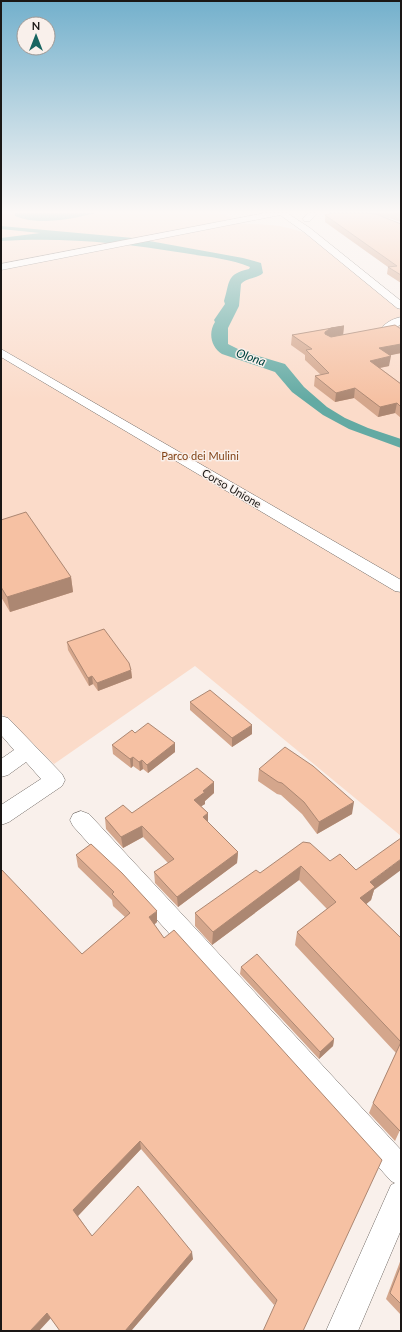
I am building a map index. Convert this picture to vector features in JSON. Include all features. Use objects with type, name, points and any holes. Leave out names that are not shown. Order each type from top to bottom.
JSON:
[{"type":"street","points":[[363,275],[401,306]]},
{"type":"street","points":[[382,291],[398,288]]},
{"type":"street","points":[[401,320],[393,323],[379,333],[401,328]]},
{"type":"street","name":"Corso Unione","points":[[1,352],[401,587]]},
{"type":"street","points":[[1,816],[55,780],[2,726]]},
{"type":"street","points":[[1,769],[27,751]]},
{"type":"street","points":[[81,820],[401,1171]]},
{"type":"street","points":[[342,1331],[401,1195]]},
{"type":"green space","name":"Parco dei Mulini","points":[[1,275],[358,275],[401,310],[401,836],[195,666],[54,764],[1,713]]},
{"type":"water","name":"Olona","points":[[261,275],[246,280],[241,284],[239,306],[228,328],[228,344],[242,351],[285,364],[304,387],[327,407],[345,418],[368,428],[401,439],[401,448],[349,429],[323,415],[292,392],[275,372],[222,354],[215,348],[211,335],[215,322],[214,320],[225,304],[224,301],[228,284],[233,276]]},
{"type":"building","points":[[395,325],[401,329],[401,344],[379,348],[391,356],[370,361],[401,384],[401,407],[397,403],[380,407],[355,388],[336,393],[315,376],[329,373],[306,350],[312,349],[292,335],[330,328],[325,332],[325,334],[331,337]]},
{"type":"building","points":[[26,512],[71,577],[7,597],[1,587],[1,520]]},
{"type":"building","points":[[104,629],[129,663],[131,670],[97,683],[92,676],[88,678],[67,642]]},
{"type":"building","points":[[210,690],[252,725],[232,738],[190,702]]},
{"type":"building","points":[[148,723],[175,743],[147,765],[142,760],[139,762],[133,757],[130,759],[112,745],[132,730],[135,733]]},
{"type":"building","points":[[285,747],[313,766],[354,802],[319,822],[304,802],[282,783],[278,782],[259,769]]},
{"type":"building","points":[[197,768],[214,782],[203,791],[205,792],[194,800],[208,813],[203,817],[238,852],[177,897],[154,872],[174,859],[142,826],[121,837],[105,818],[123,805],[132,813]]},
{"type":"building","points":[[401,838],[401,859],[370,882],[375,887],[360,898],[401,938],[401,1042],[297,932],[336,902],[301,866],[213,932],[195,913],[256,870],[260,873],[303,842],[310,843],[330,861],[340,854],[356,870]]},
{"type":"building","points":[[91,844],[122,873],[157,911],[149,917],[164,938],[174,930],[382,1160],[303,1331],[263,1331],[277,1300],[140,1141],[73,1210],[92,1236],[138,1186],[192,1252],[125,1331],[60,1331],[47,1313],[30,1331],[1,1331],[1,869],[82,954],[130,913],[112,894],[114,892],[76,855]]},
{"type":"building","points":[[257,954],[334,1039],[320,1052],[241,967]]},
{"type":"building","points":[[401,1042],[401,1128],[400,1131],[373,1103]]},
{"type":"building","points":[[401,1265],[401,1304],[390,1293]]}]
